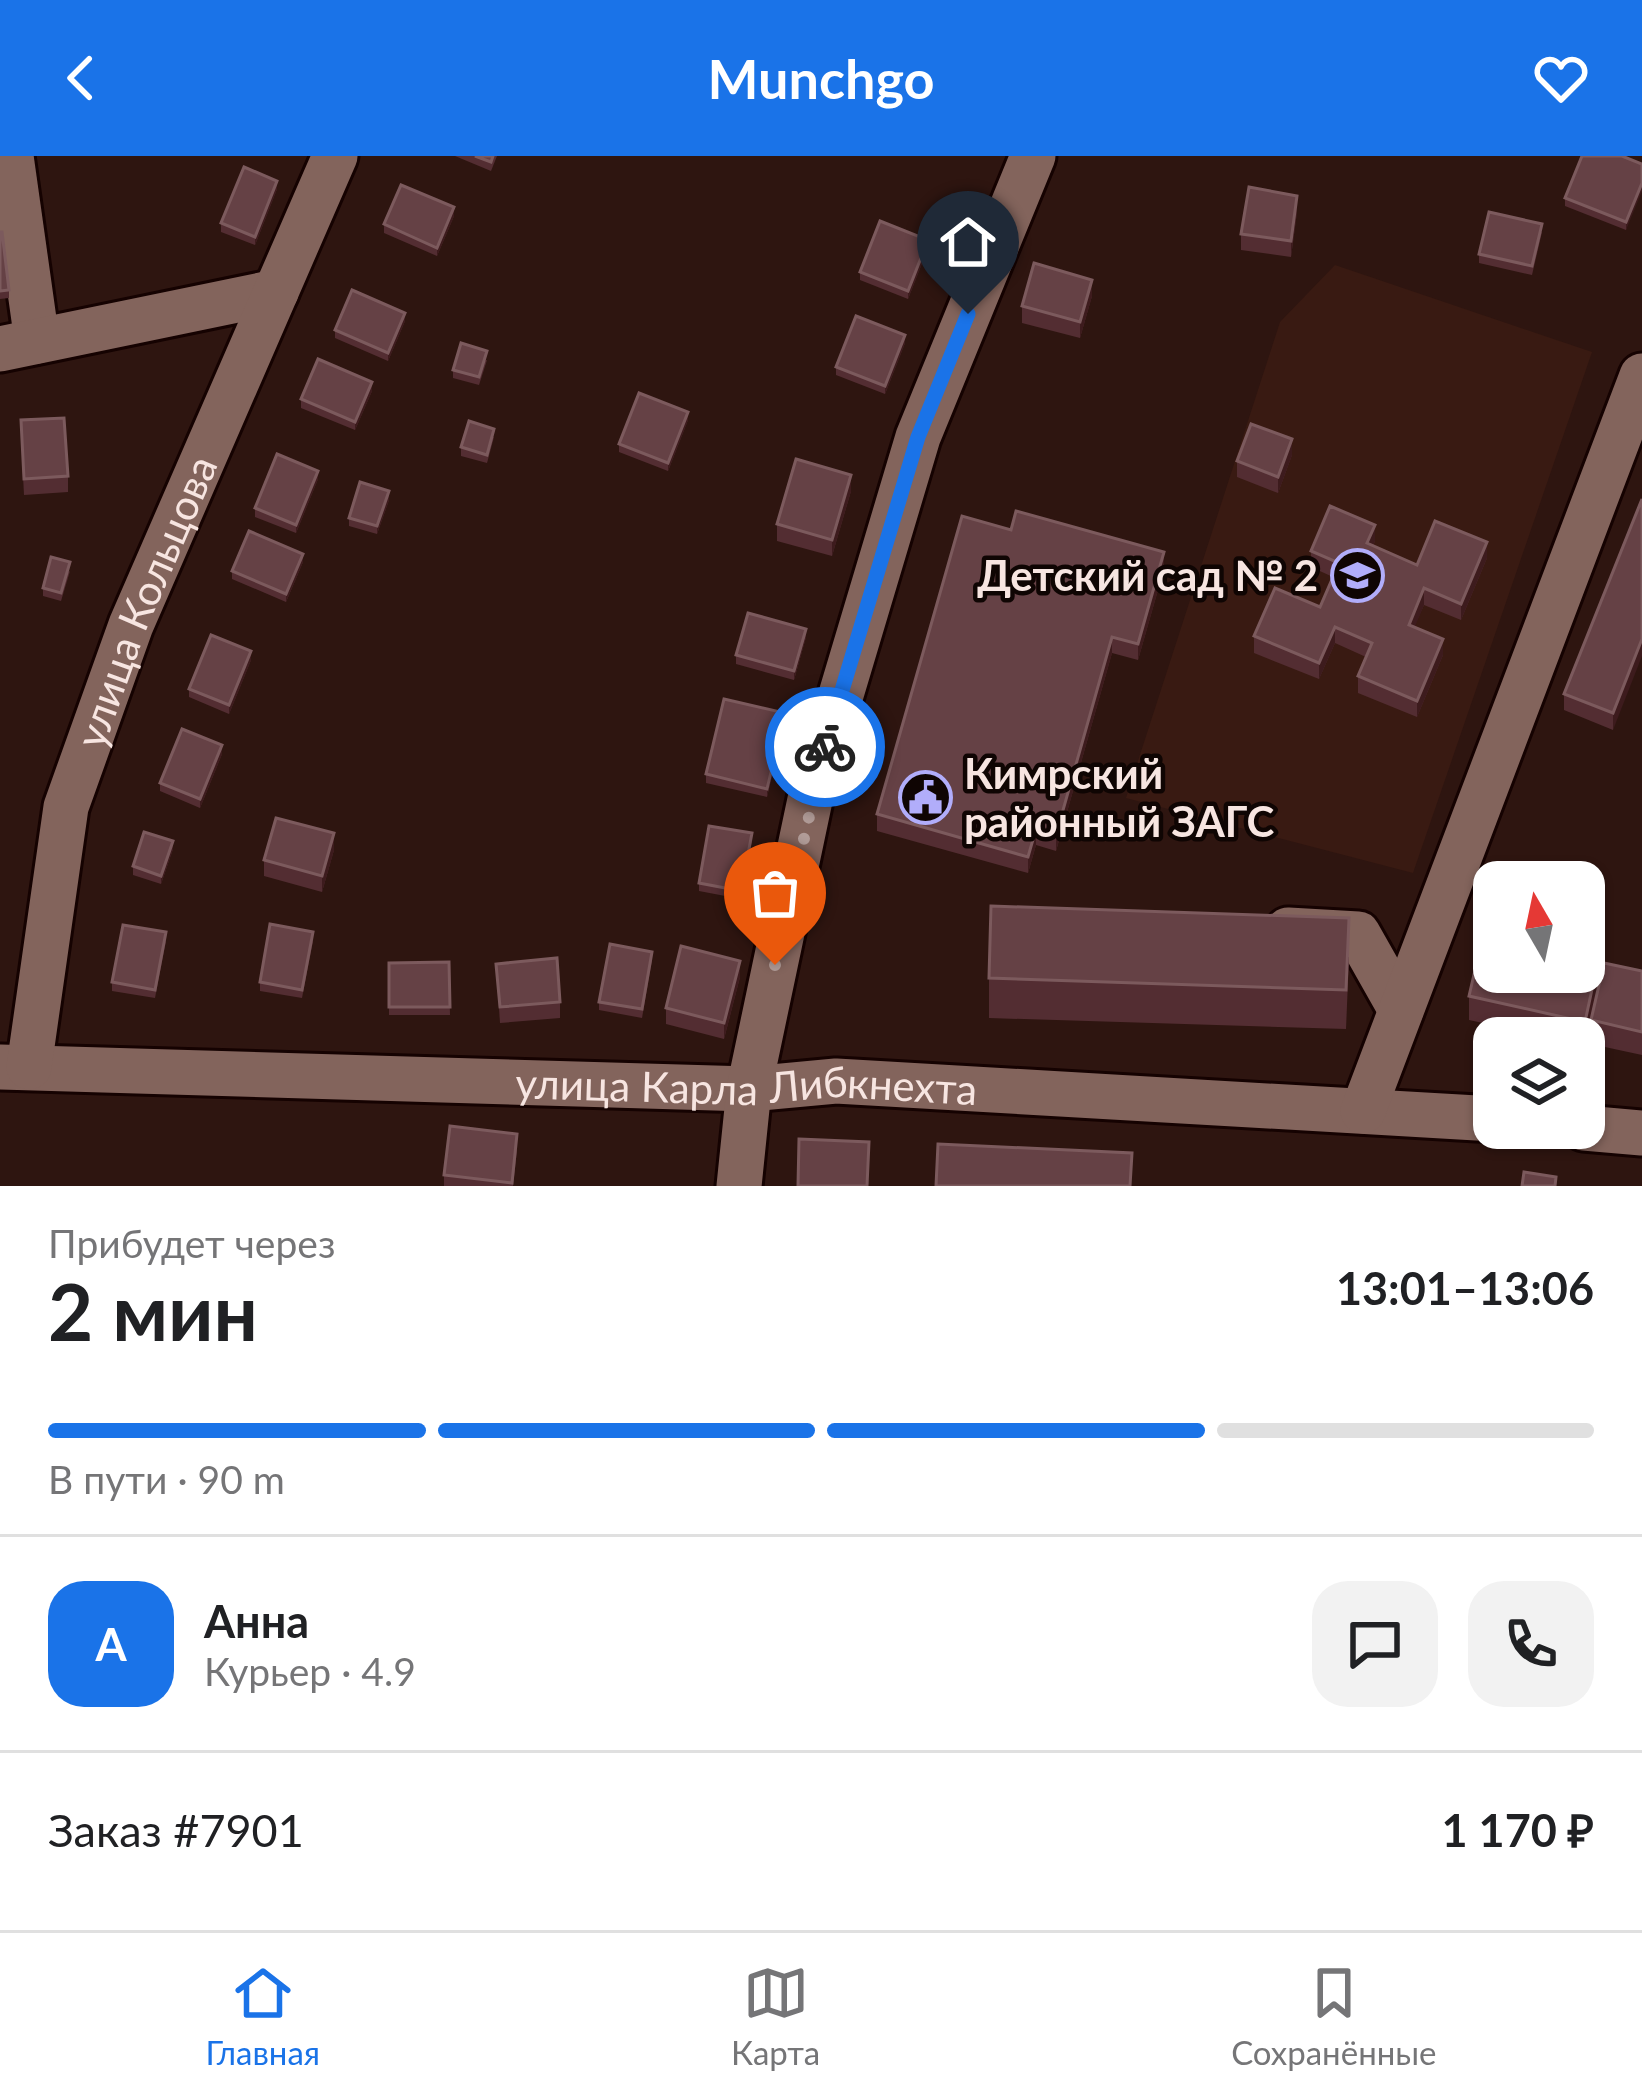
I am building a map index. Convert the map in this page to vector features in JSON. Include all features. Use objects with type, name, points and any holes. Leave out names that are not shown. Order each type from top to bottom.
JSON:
[{"type":"street","points":[[11,156],[18,345],[276,292]]},
{"type":"street","name":"улица Кольцова","points":[[14,1067],[66,807],[131,625],[335,156]]},
{"type":"street","points":[[739,1186],[749,1089],[811,794],[918,437],[1033,156]]},
{"type":"street","points":[[1363,1111],[1642,376]]},
{"type":"street","points":[[1246,928],[1358,934],[1401,1010]]},
{"type":"street","name":"улица Карла Либкнехта","points":[[14,1067],[749,1089],[836,1081],[1473,1118]]},
{"type":"street","points":[[1605,1129],[1642,1133]]},
{"type":"shaded area","name":"Детский сад № 2","points":[[1335,265],[1592,352],[1413,873],[1126,798],[1280,322]]},
{"type":"building","points":[[1582,156],[1622,156],[1642,164],[1642,183],[1626,222],[1565,198]]},
{"type":"building","points":[[244,167],[277,181],[255,237],[221,223]]},
{"type":"building","points":[[401,185],[454,207],[437,248],[384,224]]},
{"type":"building","points":[[1249,187],[1297,196],[1291,241],[1241,234]]},
{"type":"building","points":[[1489,212],[1542,224],[1532,266],[1479,254]]},
{"type":"building","points":[[880,221],[928,240],[908,291],[860,272]]},
{"type":"building","points":[[0,232],[9,290],[0,291]]},
{"type":"building","points":[[1034,263],[1092,280],[1080,322],[1022,306]]},
{"type":"building","points":[[352,290],[405,313],[388,353],[335,330]]},
{"type":"building","points":[[856,316],[905,335],[885,386],[836,367]]},
{"type":"building","points":[[461,343],[487,351],[479,377],[453,370]]},
{"type":"building","points":[[318,359],[372,382],[355,422],[301,399]]},
{"type":"building","points":[[639,393],[688,412],[668,463],[619,444]]},
{"type":"building","points":[[64,418],[68,476],[24,479],[21,420]]},
{"type":"building","points":[[469,421],[494,429],[487,455],[461,447]]},
{"type":"building","points":[[1251,424],[1292,439],[1278,477],[1237,461]]},
{"type":"building","points":[[277,454],[318,471],[296,525],[255,508]]},
{"type":"building","points":[[796,459],[851,475],[832,540],[777,524]]},
{"type":"building","points":[[360,482],[389,491],[377,526],[349,518]]},
{"type":"building","points":[[1642,499],[1642,639],[1613,713],[1564,694]]},
{"type":"building","points":[[1330,506],[1375,525],[1367,543],[1417,565],[1435,521],[1487,542],[1461,604],[1424,588],[1409,625],[1443,639],[1417,701],[1358,676],[1372,643],[1335,627],[1319,663],[1254,636],[1275,588],[1320,607],[1339,563],[1311,551]]},
{"type":"building","points":[[1016,511],[1164,552],[1138,644],[1112,637],[1056,835],[1036,829],[1028,857],[877,814],[962,516],[1011,530]]},
{"type":"building","points":[[249,531],[303,554],[286,594],[232,571]]},
{"type":"building","points":[[51,557],[70,562],[61,593],[43,588]]},
{"type":"building","points":[[748,613],[806,629],[794,671],[736,655]]},
{"type":"building","points":[[211,635],[251,651],[229,705],[189,689]]},
{"type":"building","points":[[724,699],[785,713],[767,789],[706,774]]},
{"type":"building","points":[[182,729],[222,745],[200,799],[160,783]]},
{"type":"building","points":[[276,818],[334,833],[322,876],[264,860]]},
{"type":"building","points":[[709,826],[752,833],[741,891],[699,883]]},
{"type":"building","points":[[144,832],[173,841],[161,876],[133,866]]},
{"type":"building","points":[[991,906],[1349,918],[1346,990],[989,978]]},
{"type":"building","points":[[270,924],[313,932],[302,990],[260,982]]},
{"type":"building","points":[[123,925],[166,932],[155,990],[112,982]]},
{"type":"building","points":[[610,944],[652,952],[642,1009],[599,1002]]},
{"type":"building","points":[[681,946],[740,961],[724,1023],[666,1008]]},
{"type":"building","points":[[557,958],[560,1002],[500,1007],[496,964]]},
{"type":"building","points":[[449,962],[450,1007],[389,1007],[389,963]]},
{"type":"building","points":[[1605,963],[1642,971],[1642,1032],[1605,1023],[1605,1017],[1592,1017],[1597,993],[1605,993]]},
{"type":"building","points":[[1473,979],[1473,993],[1591,993],[1586,1017],[1563,1017],[1469,996]]},
{"type":"building","points":[[450,1126],[517,1134],[512,1183],[444,1175]]},
{"type":"building","points":[[799,1139],[869,1142],[867,1186],[798,1186]]},
{"type":"building","points":[[938,1144],[1132,1153],[1130,1186],[936,1186]]},
{"type":"building","points":[[1524,1172],[1556,1177],[1555,1186],[1522,1186]]},
{"type":"way so far","points":[[775,965],[825,747]]},
{"type":"place","name":"Детский сад № 2","points":[[1357,575]]},
{"type":"place","name":"Кимрский районный ЗАГС","points":[[925,797]]},
{"type":"route","points":[[825,747],[918,437],[968,314]]}]
